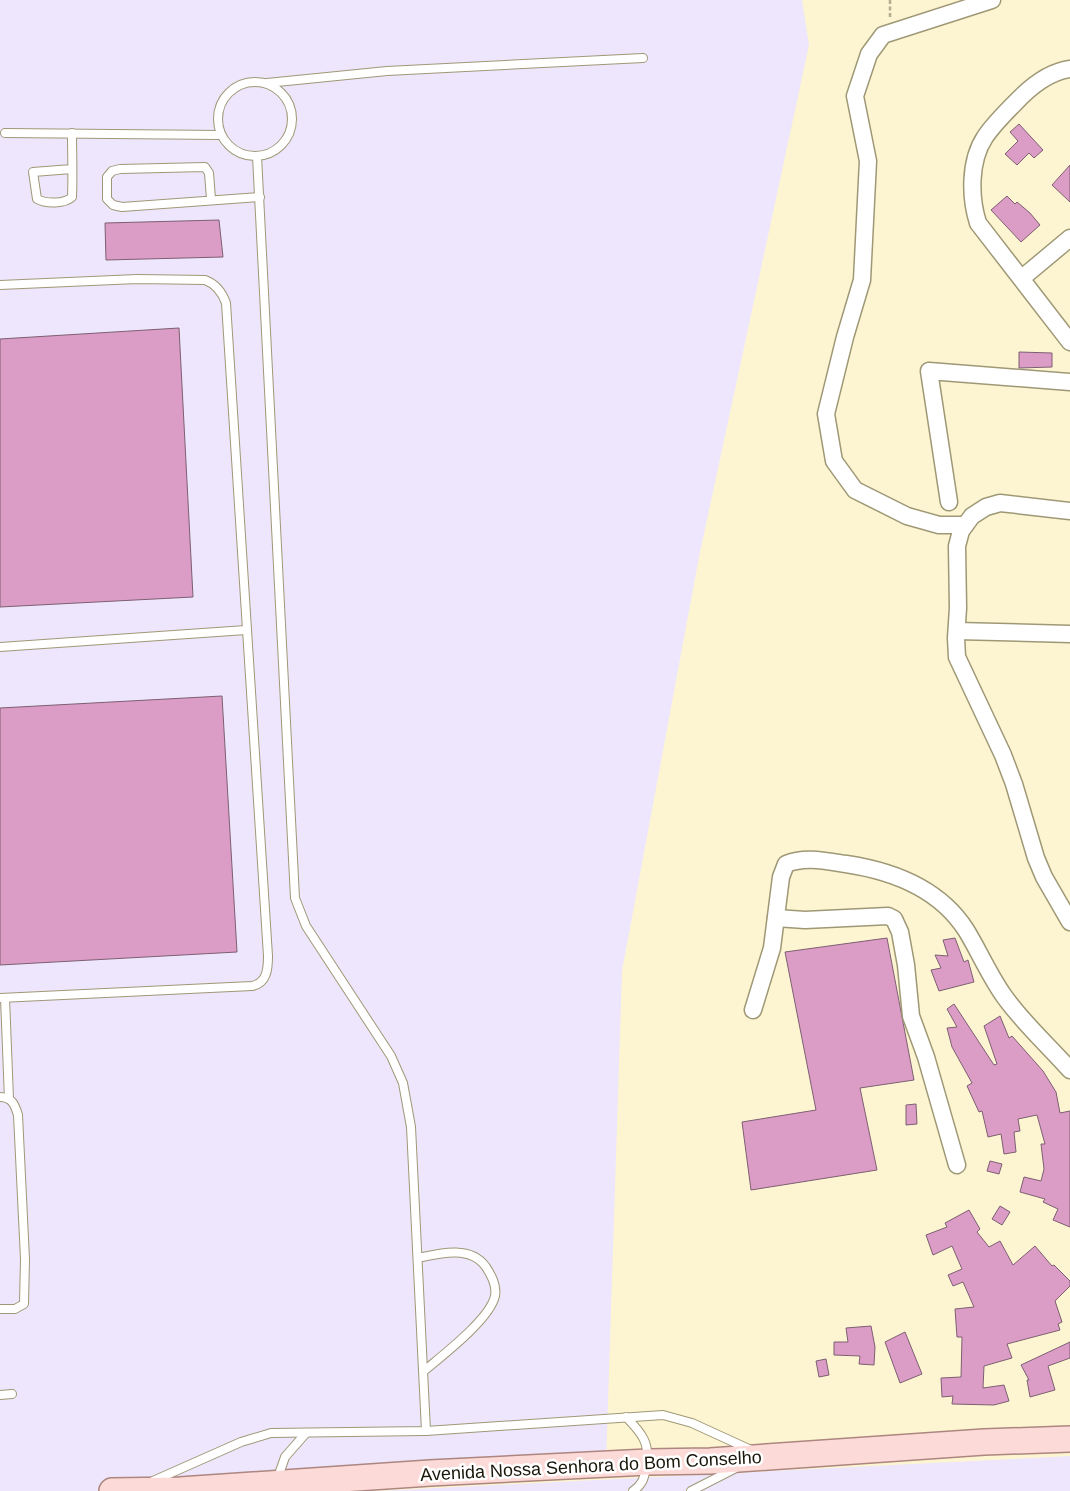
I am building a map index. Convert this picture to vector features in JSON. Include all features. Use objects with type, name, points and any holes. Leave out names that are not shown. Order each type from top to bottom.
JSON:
[{"type":"main road","name":"Avenida Nossa Senhora do Bom Conselho","points":[[112,1491],[280,1487],[648,1462],[758,1458],[979,1442],[1070,1439]]},
{"type":"street","points":[[965,525],[939,525],[907,516],[855,490],[834,461],[826,414],[845,337],[862,280],[868,161],[855,96],[869,54],[883,35],[992,0]]},
{"type":"street","points":[[1070,69],[1041,80],[1026,91],[985,137],[975,165],[971,191],[973,208],[978,223],[1070,342]]},
{"type":"street","points":[[1022,278],[1070,238]]},
{"type":"street","points":[[949,502],[929,372],[1070,382]]},
{"type":"street","points":[[1070,511],[1000,503],[986,507],[972,516],[961,531],[957,546],[956,631],[957,658],[1008,770],[1044,877],[1070,922]]},
{"type":"street","points":[[956,631],[1070,634]]},
{"type":"street","points":[[753,1010],[772,948],[786,864],[799,860],[828,861],[872,868],[930,892],[958,918],[1003,995],[1070,1070]]},
{"type":"street","points":[[776,918],[805,920],[888,916],[894,919],[900,932],[906,964],[910,1016],[926,1057],[956,1165]]},
{"type":"lane","points":[[268,83],[280,91],[289,102],[293,116],[291,131],[283,144],[272,152],[257,156],[243,154],[230,146],[222,135],[218,121],[220,106],[227,94],[239,85],[253,81],[268,83],[387,71],[643,58]]},
{"type":"lane","points":[[5,133],[222,135]]},
{"type":"lane","points":[[72,133],[72,169],[71,199],[44,202],[37,199],[33,172],[72,169]]},
{"type":"lane","points":[[257,156],[295,898],[306,926],[391,1056],[403,1083],[411,1128],[426,1431]]},
{"type":"lane","points":[[211,199],[209,174],[205,167],[120,169],[112,171],[107,177],[107,199],[110,203],[117,206],[130,207],[260,196]]},
{"type":"lane","points":[[0,285],[180,279],[205,280],[214,283],[220,290],[226,303],[268,956],[267,971],[262,982],[252,986],[2,998],[9,1099]]},
{"type":"lane","points":[[0,647],[246,630]]},
{"type":"lane","points":[[0,1097],[9,1099],[16,1107],[20,1129],[25,1295],[22,1306],[0,1309]]},
{"type":"lane","points":[[418,1258],[448,1252],[473,1256],[482,1261],[490,1274],[495,1290],[495,1297],[480,1319],[461,1340],[424,1371]]},
{"type":"lane","points":[[0,1395],[12,1394]]},
{"type":"lane","points":[[130,1490],[259,1435],[426,1431],[664,1415],[673,1417],[758,1458]]},
{"type":"lane","points":[[626,1417],[640,1430],[646,1441],[648,1462],[643,1482],[633,1491]]},
{"type":"lane","points":[[280,1487],[285,1457],[306,1434]]},
{"type":"lane","points":[[691,1491],[758,1458]]},
{"type":"shaded area","points":[[0,0],[802,0],[809,45],[699,557],[622,971],[606,1464],[115,1491],[0,1491]]},
{"type":"shaded area","points":[[1070,1456],[1070,1491],[378,1491]]},
{"type":"building","points":[[1019,124],[1043,150],[1034,158],[1029,153],[1017,165],[1005,154],[1018,141],[1010,132]]},
{"type":"building","points":[[1070,165],[1070,202],[1052,185]]},
{"type":"building","points":[[1007,196],[1015,204],[1017,202],[1030,213],[1040,225],[1021,242],[991,210]]},
{"type":"building","points":[[219,220],[223,257],[106,260],[105,223]]},
{"type":"building","points":[[179,328],[193,597],[0,607],[0,339]]},
{"type":"building","points":[[1019,352],[1052,353],[1052,367],[1019,368]]},
{"type":"building","points":[[222,696],[237,952],[0,965],[0,708]]},
{"type":"building","points":[[887,938],[914,1080],[860,1088],[877,1170],[751,1190],[742,1122],[816,1110],[785,952]]},
{"type":"building","points":[[955,938],[964,962],[968,960],[974,982],[939,991],[931,970],[941,968],[935,955],[948,956],[943,940]]},
{"type":"building","points":[[954,1004],[994,1065],[997,1064],[984,1026],[1000,1016],[1009,1038],[1012,1036],[1043,1071],[1056,1092],[1060,1113],[1070,1111],[1070,1227],[1053,1220],[1058,1209],[1043,1202],[1045,1199],[1020,1192],[1024,1177],[1041,1181],[1044,1169],[1041,1144],[1045,1144],[1037,1115],[1018,1119],[1020,1131],[1014,1132],[1016,1152],[1004,1154],[1001,1134],[988,1137],[982,1111],[979,1112],[967,1086],[972,1083],[952,1047],[947,1028],[957,1027],[947,1009]]},
{"type":"building","points":[[916,1104],[917,1124],[906,1125],[906,1105]]},
{"type":"building","points":[[990,1161],[1002,1164],[999,1174],[987,1171]]},
{"type":"building","points":[[1000,1206],[1010,1212],[1002,1225],[992,1219]]},
{"type":"building","points":[[969,1210],[980,1229],[977,1232],[989,1247],[1000,1241],[1013,1265],[1035,1246],[1052,1266],[1054,1265],[1070,1281],[1070,1286],[1055,1301],[1062,1322],[1058,1324],[1060,1330],[1007,1344],[1012,1358],[984,1366],[983,1388],[1004,1385],[1009,1401],[994,1405],[952,1404],[953,1396],[942,1397],[941,1378],[961,1377],[962,1337],[957,1337],[955,1309],[974,1307],[963,1282],[953,1286],[948,1275],[962,1269],[952,1246],[933,1255],[926,1235],[947,1227],[945,1223]]},
{"type":"building","points":[[871,1326],[875,1347],[874,1365],[859,1364],[860,1356],[834,1355],[834,1342],[848,1342],[846,1328]]},
{"type":"building","points":[[905,1332],[922,1374],[900,1383],[885,1342]]},
{"type":"building","points":[[1070,1342],[1070,1358],[1048,1366],[1055,1390],[1030,1397],[1027,1380],[1029,1380],[1021,1365]]},
{"type":"building","points":[[826,1359],[829,1375],[819,1377],[816,1361]]}]
